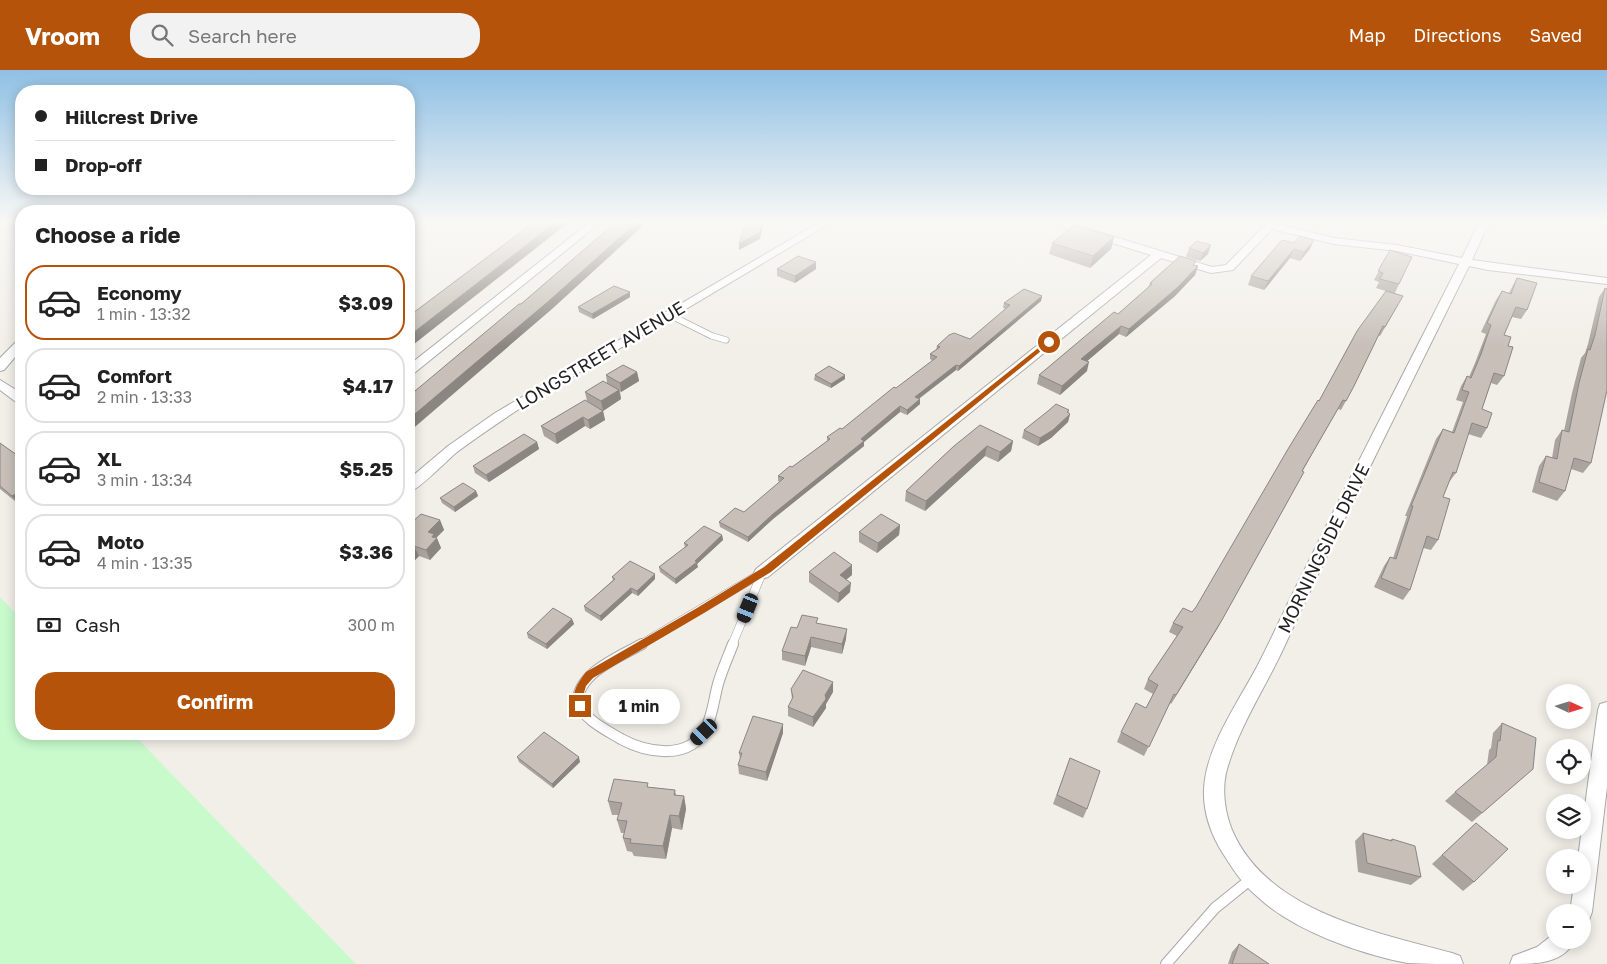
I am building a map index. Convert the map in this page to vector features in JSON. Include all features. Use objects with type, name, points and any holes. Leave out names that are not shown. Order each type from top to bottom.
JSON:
[{"type":"street","points":[[415,366],[544,264]]},
{"type":"street","name":"LONGSTREET AVENUE","points":[[415,480],[480,428],[755,264]]},
{"type":"street","points":[[762,573],[1147,264]]},
{"type":"street","points":[[1185,264],[1202,269],[1227,269],[1232,264]]},
{"type":"street","name":"MORNINGSIDE DRIVE","points":[[1452,964],[1339,933],[1306,918],[1262,889],[1252,878],[1227,841],[1219,821],[1214,798],[1215,777],[1228,741],[1464,264]]},
{"type":"street","points":[[1475,264],[1522,272],[1607,281]]},
{"type":"street","points":[[0,368],[7,357],[15,350]]},
{"type":"street","points":[[0,384],[15,395]]},
{"type":"street","points":[[1582,904],[1607,710]]},
{"type":"street","points":[[1522,964],[1536,960],[1556,949]]},
{"type":"lane","points":[[668,314],[712,336],[726,340]]},
{"type":"lane","points":[[762,573],[720,678],[704,732],[694,743],[679,750],[664,752],[648,751],[622,740],[596,723],[580,706],[578,696],[582,684],[589,675],[762,573]]},
{"type":"lane","points":[[1166,964],[1215,908],[1252,878]]},
{"type":"green space","points":[[0,597],[15,613],[15,740],[139,740],[356,964],[0,964]]},
{"type":"building","points":[[479,264],[502,264],[415,331],[415,311]]},
{"type":"building","points":[[568,264],[590,264],[415,414],[415,391]]},
{"type":"building","points":[[786,264],[813,264],[795,276],[777,269]]},
{"type":"building","points":[[1171,264],[1194,264],[1193,265],[1198,266],[1178,287],[1129,329],[1121,326],[1081,359],[1089,362],[1062,386],[1039,375],[1114,312],[1118,314],[1152,284],[1150,283]]},
{"type":"building","points":[[1262,264],[1282,264],[1268,281],[1251,276]]},
{"type":"building","points":[[1382,264],[1409,264],[1399,284],[1380,279],[1383,273],[1378,271]]},
{"type":"building","points":[[1517,278],[1537,283],[1527,310],[1516,307],[1504,335],[1511,337],[1508,346],[1513,347],[1504,376],[1494,373],[1482,409],[1492,413],[1487,428],[1472,423],[1456,473],[1453,472],[1443,497],[1450,499],[1438,540],[1427,536],[1410,590],[1381,578],[1390,557],[1396,559],[1413,506],[1411,506],[1443,429],[1454,433],[1469,392],[1462,390],[1467,376],[1471,378],[1481,354],[1491,325],[1487,323],[1502,291],[1511,294]]},
{"type":"building","points":[[614,286],[630,292],[592,314],[578,307]]},
{"type":"building","points":[[1605,288],[1607,289],[1607,390],[1591,463],[1574,458],[1565,491],[1539,482],[1546,456],[1557,459],[1562,430],[1569,432],[1579,383],[1588,349],[1590,350],[1595,335]]},
{"type":"building","points":[[1024,289],[1042,296],[959,366],[956,365],[915,397],[920,399],[907,410],[900,406],[861,439],[864,441],[773,514],[748,537],[719,522],[735,508],[744,512],[784,478],[778,476],[790,466],[792,467],[830,439],[827,437],[840,428],[842,429],[894,387],[896,388],[937,357],[930,354],[940,347],[937,346],[949,335],[954,333],[970,339],[1010,305],[1004,303]]},
{"type":"building","points":[[1386,291],[1403,296],[1385,327],[1383,326],[1346,401],[1343,400],[1302,471],[1304,472],[1222,620],[1176,695],[1174,694],[1149,747],[1121,732],[1136,703],[1146,708],[1158,685],[1148,679],[1183,627],[1173,623],[1183,608],[1192,612],[1196,607],[1288,449],[1319,401],[1357,331]]},
{"type":"building","points":[[623,365],[637,372],[620,383],[606,375]]},
{"type":"building","points":[[829,366],[845,375],[831,384],[815,375]]},
{"type":"building","points":[[603,381],[619,390],[601,401],[585,392]]},
{"type":"building","points":[[585,400],[603,411],[588,420],[583,417],[555,434],[541,426]]},
{"type":"building","points":[[1056,404],[1069,410],[1067,412],[1070,414],[1053,430],[1040,438],[1024,430],[1048,411]]},
{"type":"building","points":[[980,425],[1013,441],[1000,452],[987,446],[926,501],[906,491],[954,446]]},
{"type":"building","points":[[524,434],[537,442],[486,475],[473,466]]},
{"type":"building","points":[[0,443],[15,454],[15,494],[12,496],[0,486]]},
{"type":"building","points":[[463,483],[476,491],[454,507],[440,498]]},
{"type":"building","points":[[421,514],[440,520],[428,532],[434,534],[432,537],[437,538],[426,550],[415,546],[415,520]]},
{"type":"building","points":[[881,514],[900,525],[878,543],[859,532]]},
{"type":"building","points":[[704,526],[722,535],[695,561],[697,562],[675,579],[659,567],[688,545],[684,543]]},
{"type":"building","points":[[834,552],[852,565],[840,575],[851,583],[839,593],[809,572]]},
{"type":"building","points":[[630,561],[655,574],[637,591],[631,588],[600,616],[584,606],[615,579],[612,577]]},
{"type":"building","points":[[553,608],[572,619],[546,644],[527,633]]},
{"type":"building","points":[[802,615],[818,618],[816,623],[847,629],[842,644],[811,637],[805,656],[782,651],[791,627],[797,628]]},
{"type":"building","points":[[803,670],[833,682],[825,695],[826,699],[813,717],[788,707],[793,697],[791,689]]},
{"type":"building","points":[[753,716],[783,724],[766,772],[738,765],[742,753],[739,753]]},
{"type":"building","points":[[1502,723],[1536,738],[1533,769],[1482,813],[1455,792],[1496,757]]},
{"type":"building","points":[[544,732],[579,757],[552,784],[517,757]]},
{"type":"building","points":[[1070,758],[1100,771],[1087,809],[1057,795]]},
{"type":"building","points":[[614,779],[648,783],[647,787],[675,790],[674,795],[684,796],[679,816],[670,815],[663,846],[630,843],[631,839],[623,838],[627,821],[617,820],[622,803],[608,801]]},
{"type":"building","points":[[1476,823],[1508,849],[1474,882],[1442,855]]},
{"type":"building","points":[[1363,833],[1415,846],[1421,877],[1367,863]]},
{"type":"building","points":[[1239,944],[1269,964],[1232,964]]},
{"type":"route","points":[[580,706],[578,696],[582,684],[589,675],[701,611],[768,569],[1049,342]]}]
